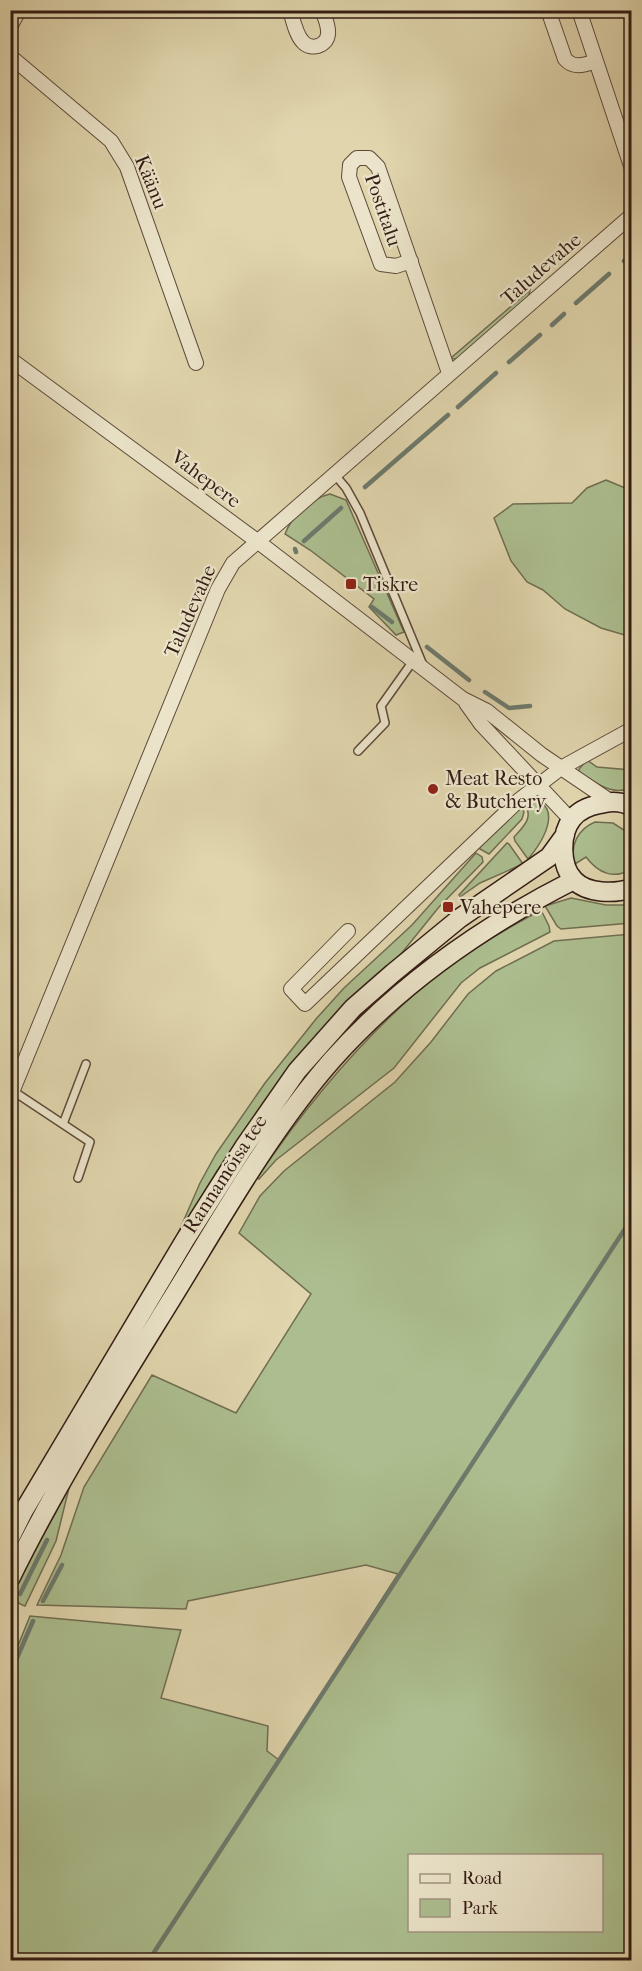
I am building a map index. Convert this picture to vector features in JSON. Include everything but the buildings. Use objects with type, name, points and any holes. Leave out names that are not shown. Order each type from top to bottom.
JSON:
[{"type":"street","points":[[10,27],[19,10]]},
{"type":"street","points":[[290,10],[300,38],[304,44],[312,47],[321,45],[328,36],[328,27],[322,10]]},
{"type":"street","points":[[548,10],[568,62],[578,66],[596,61]]},
{"type":"street","points":[[579,10],[632,170]]},
{"type":"street","name":"Käänu","points":[[10,56],[111,141],[127,167],[196,363]]},
{"type":"street","name":"Postitalu","points":[[411,261],[396,266],[381,264],[349,177],[350,165],[357,158],[369,158],[378,167],[411,261],[449,373]]},
{"type":"street","name":"Taludevahe","points":[[12,1094],[218,589],[233,563],[632,215]]},
{"type":"street","name":"Vahepere","points":[[10,359],[257,541],[463,699],[487,711],[561,768],[625,803]]},
{"type":"street","name":"Vahepere","points":[[463,699],[481,724],[538,786],[568,828]]},
{"type":"street","points":[[348,932],[291,989],[305,1004],[519,800],[561,768],[632,729]]},
{"type":"street","name":"Rannamõisa tee","points":[[10,1538],[23,1512],[185,1240],[244,1147],[297,1071],[353,1008],[393,973],[459,918],[549,856],[582,809],[625,803]]},
{"type":"street","points":[[568,828],[563,850],[566,866],[574,880],[584,886],[602,891],[628,892]]},
{"type":"street","name":"Rannamõisa tee","points":[[10,1579],[36,1525],[188,1272],[276,1133],[332,1061],[377,1013],[432,969],[486,930],[537,898],[574,880]]},
{"type":"lane","points":[[335,475],[346,488],[360,513],[419,663],[381,706],[385,723],[358,751]]},
{"type":"lane","points":[[63,1124],[86,1064]]},
{"type":"lane","points":[[12,1094],[90,1142],[78,1178]]},
{"type":"green space","points":[[530,290],[528,299],[458,360],[451,358]]},
{"type":"green space","points":[[606,480],[625,488],[631,487],[632,635],[628,636],[601,628],[565,609],[543,590],[527,582],[511,561],[494,518],[513,504],[572,503],[587,488]]},
{"type":"green space","points":[[330,494],[346,500],[404,632],[396,635],[369,607],[374,599],[310,550],[285,534],[292,521],[303,509]]},
{"type":"green space","points":[[587,760],[597,767],[631,770],[631,788],[611,789],[580,774],[579,769]]},
{"type":"green space","points":[[532,799],[542,803],[549,817],[544,836],[528,859],[514,837],[527,821],[528,813],[525,803]]},
{"type":"green space","points":[[521,806],[524,812],[522,819],[489,854],[480,849],[480,846]]},
{"type":"green space","points":[[595,822],[613,823],[627,832],[631,828],[631,869],[618,874],[607,873],[601,871],[586,857],[575,864],[573,851],[576,839],[584,829]]},
{"type":"green space","points":[[507,843],[523,864],[480,883],[460,897],[459,895]]},
{"type":"green space","points":[[476,853],[482,857],[483,862],[439,907],[401,954],[342,1006],[281,1079],[217,1171],[176,1238],[200,1183],[216,1154],[265,1083],[344,988],[412,925]]},
{"type":"green space","points":[[571,898],[606,905],[631,905],[631,923],[561,929],[545,906]]},
{"type":"green space","points":[[541,910],[550,932],[480,968],[461,983],[394,1068],[276,1160],[259,1179],[257,1178],[297,1122],[341,1068],[413,995],[452,964]]},
{"type":"green space","points":[[631,934],[631,1960],[11,1960],[11,1663],[30,1616],[181,1630],[161,1698],[268,1726],[267,1751],[279,1760],[398,1574],[366,1565],[188,1601],[186,1609],[37,1605],[61,1555],[84,1487],[152,1375],[236,1413],[311,1294],[239,1233],[260,1196],[284,1171],[395,1082],[431,1042],[468,994],[496,971],[554,941]]},
{"type":"green space","points":[[69,1488],[56,1541],[25,1606],[22,1605],[16,1601],[13,1591]]},
{"type":"waterway","points":[[624,261],[632,254]]},
{"type":"waterway","points":[[576,303],[609,274]]},
{"type":"waterway","points":[[552,325],[564,314]]},
{"type":"waterway","points":[[509,362],[540,335]]},
{"type":"waterway","points":[[458,407],[496,373]]},
{"type":"waterway","points":[[365,487],[448,415]]},
{"type":"waterway","points":[[304,541],[341,508]]},
{"type":"waterway","points":[[372,607],[392,622]]},
{"type":"waterway","points":[[427,647],[469,680]]},
{"type":"waterway","points":[[485,692],[509,708],[530,706]]},
{"type":"waterway","points":[[149,1960],[632,1218]]},
{"type":"waterway","points":[[20,1594],[47,1540]]},
{"type":"waterway","points":[[43,1601],[62,1565]]},
{"type":"waterway","points":[[10,1674],[33,1621]]},
{"type":"place","name":"Tiskre","points":[[351,584]]},
{"type":"place","name":"Meat Resto & Butchery","points":[[433,789]]},
{"type":"place","name":"Vahepere","points":[[448,907]]}]
